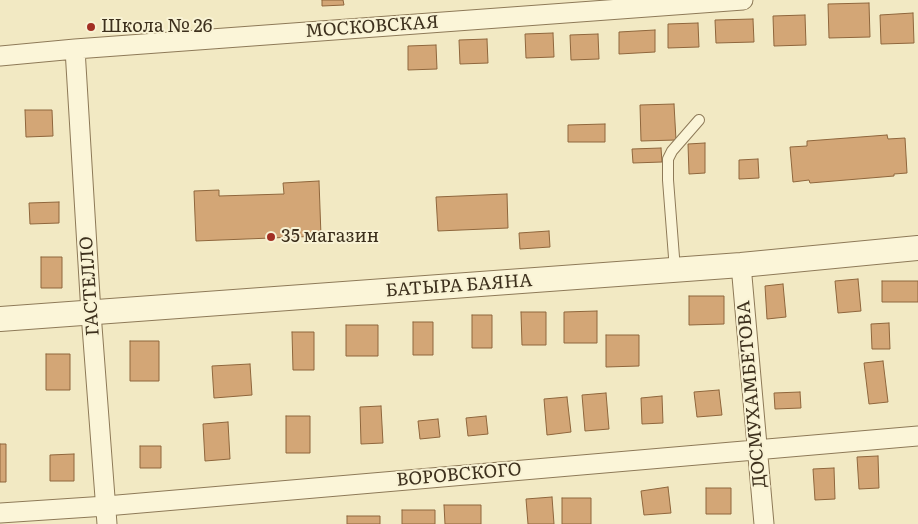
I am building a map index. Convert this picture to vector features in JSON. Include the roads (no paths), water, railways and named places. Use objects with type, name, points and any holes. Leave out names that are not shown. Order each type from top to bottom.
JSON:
[{"type":"street","name":"МОСКОВСКАЯ","points":[[0,56],[744,0]]},
{"type":"street","name":"ГАСТЕЛЛО","points":[[75,49],[91,313],[106,515]]},
{"type":"street","name":"БАТЫРА БАЯНА","points":[[0,319],[741,265],[918,248]]},
{"type":"street","name":"ДОСМУХАМБЕТОВА","points":[[741,265],[764,524]]},
{"type":"street","name":"ВОРОВСКОГО","points":[[0,513],[106,515],[757,450],[918,436]]},
{"type":"lane","points":[[676,270],[668,180],[668,159],[672,151],[699,120]]},
{"type":"place","name":"Школа № 26","points":[[91,27]]},
{"type":"place","name":"35 магазин","points":[[271,237]]}]
